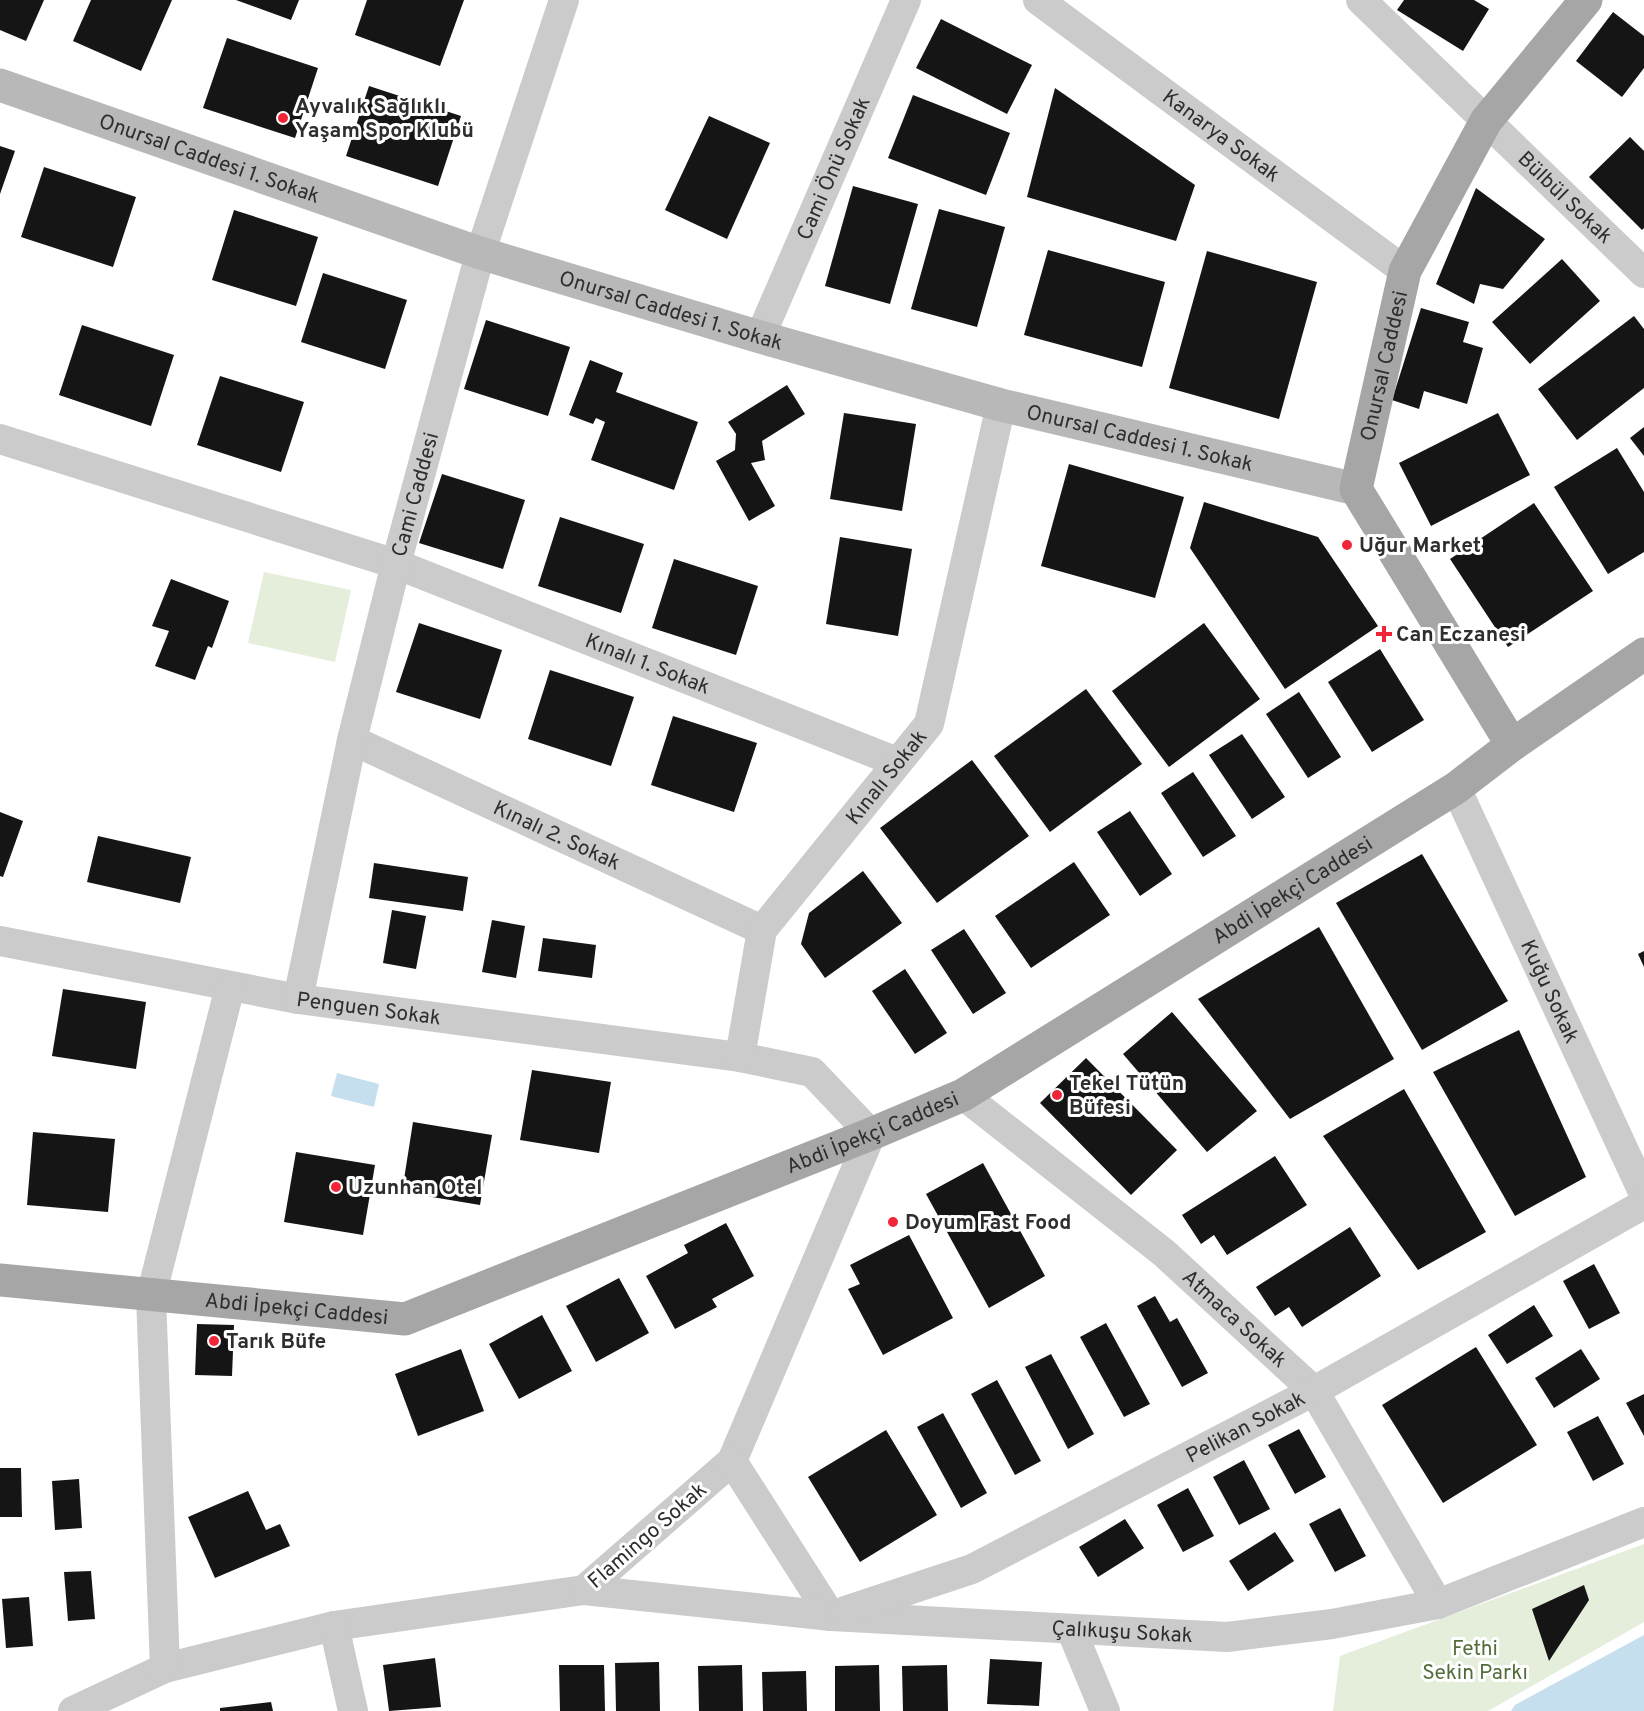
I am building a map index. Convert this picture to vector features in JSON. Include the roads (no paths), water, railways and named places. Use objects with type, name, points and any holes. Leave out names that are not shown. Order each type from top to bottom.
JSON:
[{"type":"main road","name":"Onursal Caddesi","points":[[1356,489],[1404,271],[1486,121],[1586,0]]},
{"type":"main road","points":[[1356,489],[1512,745]]},
{"type":"main road","name":"Abdi İpekçi Caddesi","points":[[0,1280],[405,1320],[963,1095],[1456,788],[1512,745],[1644,654]]},
{"type":"street","name":"Cami Caddesi","points":[[298,999],[352,740],[396,564],[480,253],[564,0]]},
{"type":"street","name":"Cami Önü Sokak","points":[[760,337],[906,0]]},
{"type":"street","name":"Kanarya Sokak","points":[[1038,0],[1404,271]]},
{"type":"street","name":"Bülbül Sokak","points":[[1360,0],[1644,273]]},
{"type":"street","name":"Onursal Caddesi 1. Sokak","points":[[0,86],[480,253],[760,337],[1001,405],[1356,489]]},
{"type":"street","name":"Kınalı Sokak","points":[[740,1057],[762,930],[929,724],[1001,405]]},
{"type":"street","name":"Kınalı 1. Sokak","points":[[0,439],[396,564],[897,762]]},
{"type":"street","name":"Kınalı 2. Sokak","points":[[352,740],[762,930]]},
{"type":"street","name":"Kuğu Sokak","points":[[1456,788],[1644,1194]]},
{"type":"street","name":"Penguen Sokak","points":[[0,941],[298,999],[740,1057],[812,1072],[871,1134]]},
{"type":"street","points":[[165,1668],[151,1296],[230,987]]},
{"type":"street","name":"Atmaca Sokak","points":[[963,1095],[1164,1253],[1314,1391],[1438,1604]]},
{"type":"street","name":"Flamingo Sokak","points":[[73,1711],[165,1668],[334,1626],[584,1590],[732,1461],[871,1134]]},
{"type":"street","name":"Pelikan Sokak","points":[[831,1616],[972,1569],[1314,1391],[1644,1204]]},
{"type":"street","points":[[732,1461],[831,1616]]},
{"type":"street","name":"Çalıkuşu Sokak","points":[[584,1590],[831,1616],[1227,1637],[1332,1624],[1438,1604],[1644,1522]]},
{"type":"street","points":[[334,1626],[353,1711]]},
{"type":"street","points":[[1071,1629],[1106,1711]]},
{"type":"water","points":[[337,1073],[379,1084],[374,1107],[331,1096]]},
{"type":"water","points":[[1644,1635],[1644,1711],[1511,1711],[1515,1705]]},
{"type":"place","name":"Ayvalık Sağlıklı Yaşam Spor Klubü","points":[[283,118]]},
{"type":"place","name":"Uğur Market","points":[[1347,545]]},
{"type":"place","name":"Can Eczanesi","points":[[1384,634]]},
{"type":"place","name":"Tekel Tütün Büfesi","points":[[1057,1095]]},
{"type":"place","name":"Uzunhan Otel","points":[[336,1187]]},
{"type":"place","name":"Doyum Fast Food","points":[[893,1222]]},
{"type":"place","name":"Tarık Büfe","points":[[214,1341]]},
{"type":"park label","name":"Fethi Sekin Parkı","points":[[1475,1660]]}]
